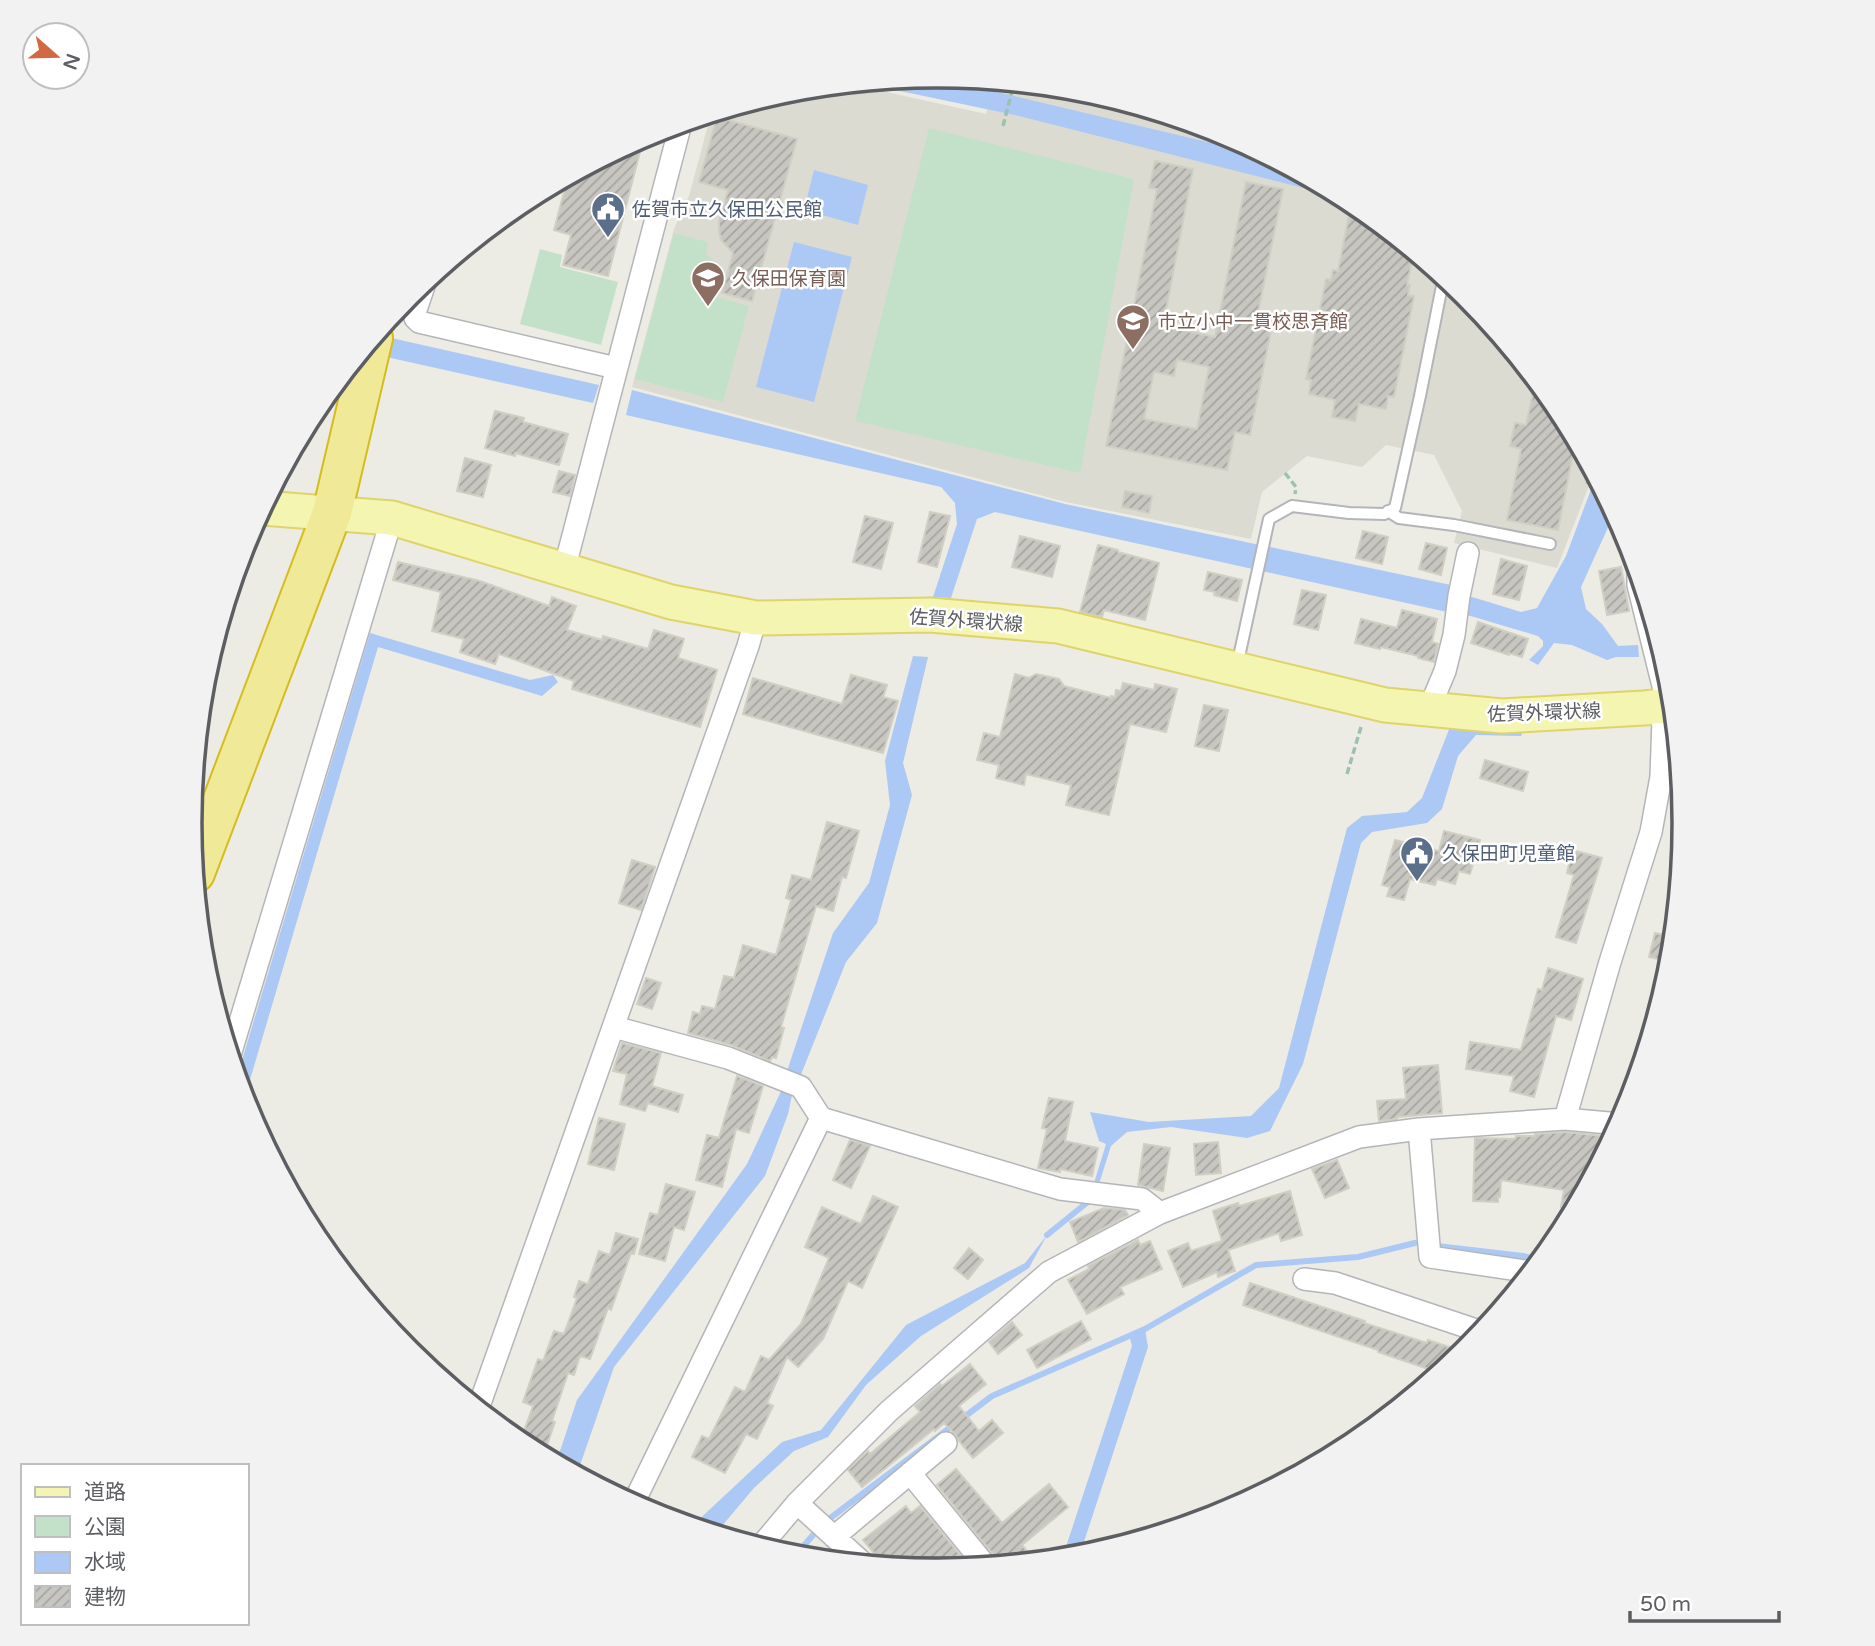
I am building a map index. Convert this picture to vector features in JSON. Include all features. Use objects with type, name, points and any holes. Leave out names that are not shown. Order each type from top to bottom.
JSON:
[{"type":"highway","points":[[203,851],[332,513],[368,358]]},
{"type":"main road","name":"佐賀外環状線","points":[[273,509],[391,518],[671,602],[756,618],[930,615],[1058,626],[1385,705],[1502,716],[1663,706]]},
{"type":"street","points":[[564,570],[678,135]]},
{"type":"street","points":[[419,301],[415,318],[419,322],[616,368]]},
{"type":"street","points":[[235,1039],[391,518]]},
{"type":"street","points":[[1429,709],[1445,671],[1454,635],[1468,553]]},
{"type":"street","points":[[481,1400],[756,618]]},
{"type":"street","points":[[1565,1119],[1651,832],[1661,777],[1666,723]]},
{"type":"street","points":[[614,1027],[728,1058],[801,1087],[821,1118],[1060,1189],[1142,1199],[1160,1213]]},
{"type":"street","points":[[638,1495],[821,1118]]},
{"type":"street","points":[[768,1538],[797,1503],[889,1411],[1049,1272],[1160,1213],[1359,1137],[1419,1129],[1565,1119],[1608,1123]]},
{"type":"street","points":[[1419,1129],[1430,1257],[1521,1270]]},
{"type":"street","points":[[1304,1279],[1335,1283],[1471,1328]]},
{"type":"street","points":[[834,1537],[946,1443]]},
{"type":"street","points":[[910,1472],[979,1557]]},
{"type":"street","points":[[797,1503],[852,1553]]},
{"type":"lane","points":[[1237,669],[1269,519],[1292,506],[1384,514],[1395,508],[1442,288]]},
{"type":"lane","points":[[1388,512],[1399,518],[1454,524],[1550,544]]},
{"type":"path","points":[[1003,126],[1012,92]]},
{"type":"path","points":[[1285,474],[1296,487],[1292,506]]},
{"type":"path","points":[[1347,774],[1368,701]]},
{"type":"shaded area","name":"市立小中一貫校思斉館","points":[[878,90],[986,114],[993,90],[1081,102],[1174,127],[1263,163],[1346,211],[1385,239],[1458,303],[1521,375],[1549,414],[1590,484],[1557,568],[1454,543],[1462,511],[1434,455],[1386,445],[1362,467],[1307,456],[1262,492],[1251,539],[1066,502],[632,387],[674,229],[689,196],[708,125],[794,102]]},
{"type":"green space","points":[[929,128],[1134,179],[1080,473],[855,421]]},
{"type":"green space","points":[[674,233],[708,242],[706,253],[724,272],[717,297],[749,306],[723,402],[635,379]]},
{"type":"green space","points":[[540,249],[562,255],[560,267],[618,282],[601,345],[520,324]]},
{"type":"water","points":[[890,89],[984,89],[1228,147],[1312,190],[1019,116]]},
{"type":"water","points":[[814,170],[868,185],[858,225],[804,210]]},
{"type":"water","points":[[794,242],[852,257],[814,402],[756,387]]},
{"type":"water","points":[[387,337],[599,385],[593,403],[382,356]]},
{"type":"water","points":[[632,390],[1065,504],[1451,585],[1447,612],[995,512],[977,519],[951,598],[933,597],[957,524],[955,503],[941,487],[626,415]]},
{"type":"water","points":[[1592,488],[1609,525],[1581,587],[1586,609],[1602,624],[1618,646],[1638,645],[1639,657],[1616,657],[1607,660],[1572,645],[1554,643],[1538,665],[1529,660],[1543,646],[1543,641],[1538,636],[1464,614],[1469,596],[1521,612],[1537,608],[1566,556]]},
{"type":"water","points":[[370,633],[530,680],[553,675],[558,682],[542,696],[378,647],[249,1081],[242,1061]]},
{"type":"water","points":[[913,656],[928,657],[903,763],[912,795],[877,923],[846,962],[800,1077],[787,1071],[833,933],[869,883],[890,805],[885,761]]},
{"type":"water","points":[[1450,727],[1523,731],[1521,736],[1476,735],[1458,756],[1442,809],[1427,823],[1372,832],[1361,843],[1303,1064],[1270,1131],[1247,1138],[1171,1127],[1127,1132],[1111,1146],[1099,1184],[1094,1183],[1106,1144],[1099,1141],[1090,1112],[1149,1122],[1251,1116],[1279,1088],[1347,828],[1362,816],[1407,812],[1422,798]]},
{"type":"water","points":[[783,1087],[793,1090],[788,1114],[765,1176],[614,1367],[580,1465],[559,1453],[577,1400],[747,1164]]},
{"type":"water","points":[[1047,1235],[1029,1268],[921,1336],[866,1385],[828,1437],[794,1451],[754,1488],[722,1525],[700,1519],[782,1442],[821,1430],[906,1325],[1025,1263]]},
{"type":"water","points":[[1145,1329],[1148,1347],[1083,1543],[1066,1547],[1132,1346],[1129,1335]]},
{"type":"building","points":[[726,119],[797,139],[752,301],[722,293],[733,253],[721,240],[719,231],[719,221],[728,190],[699,182],[715,123]]},
{"type":"building","points":[[640,150],[608,276],[563,265],[571,235],[554,230],[565,189]]},
{"type":"building","points":[[1155,161],[1193,169],[1163,326],[1215,337],[1246,182],[1283,189],[1258,313],[1274,316],[1250,435],[1235,432],[1227,470],[1106,446],[1157,189],[1149,188]],"holes":[[[1177,360],[1209,367],[1197,429],[1144,419],[1154,372],[1174,376]]]},
{"type":"building","points":[[1349,213],[1412,261],[1407,285],[1410,285],[1408,295],[1414,296],[1394,397],[1388,396],[1386,409],[1359,404],[1355,421],[1332,417],[1335,400],[1309,394],[1311,380],[1306,379],[1326,279],[1331,280],[1333,270],[1338,271]]},
{"type":"building","points":[[1533,392],[1573,454],[1558,530],[1507,520],[1521,449],[1510,446],[1515,423],[1526,425]]},
{"type":"building","points":[[495,411],[568,434],[559,465],[485,448]]},
{"type":"building","points":[[465,458],[491,465],[483,497],[457,491]]},
{"type":"building","points":[[559,471],[575,475],[570,496],[553,492]]},
{"type":"building","points":[[1125,491],[1152,496],[1149,513],[1122,507]]},
{"type":"building","points":[[930,512],[950,516],[937,567],[918,562]]},
{"type":"building","points":[[865,516],[893,523],[881,569],[853,562]]},
{"type":"building","points":[[1363,531],[1388,537],[1382,564],[1356,558]]},
{"type":"building","points":[[1020,536],[1060,546],[1052,577],[1012,567]]},
{"type":"building","points":[[1426,543],[1447,548],[1441,575],[1419,569]]},
{"type":"building","points":[[1098,545],[1159,563],[1145,620],[1104,610],[1102,617],[1080,612]]},
{"type":"building","points":[[1501,559],[1527,566],[1519,600],[1493,594]]},
{"type":"building","points":[[398,562],[480,581],[549,606],[552,597],[576,606],[567,630],[602,640],[603,636],[648,649],[654,630],[684,639],[678,658],[717,670],[700,727],[572,689],[574,681],[499,654],[495,664],[460,652],[464,639],[432,631],[441,592],[393,580]]},
{"type":"building","points":[[1621,567],[1629,611],[1607,615],[1599,571]]},
{"type":"building","points":[[1208,572],[1242,580],[1237,601],[1204,590]]},
{"type":"building","points":[[1302,590],[1326,595],[1318,630],[1294,624]]},
{"type":"building","points":[[1402,610],[1437,619],[1432,642],[1438,644],[1434,662],[1381,647],[1380,649],[1355,643],[1361,619],[1397,628]]},
{"type":"building","points":[[1478,622],[1528,639],[1522,657],[1471,643]]},
{"type":"building","points":[[1015,674],[1029,678],[1036,674],[1059,679],[1064,686],[1111,698],[1115,697],[1116,690],[1121,691],[1123,683],[1154,690],[1155,684],[1177,689],[1166,732],[1130,724],[1109,815],[1066,805],[1071,785],[1026,774],[1024,785],[996,778],[999,765],[977,760],[984,733],[1000,737]]},
{"type":"building","points":[[851,675],[887,685],[883,697],[898,701],[883,753],[743,714],[753,678],[842,704]]},
{"type":"building","points":[[1204,705],[1228,710],[1219,751],[1195,746]]},
{"type":"building","points":[[1485,760],[1528,772],[1523,791],[1480,778]]},
{"type":"building","points":[[827,822],[859,831],[846,878],[842,877],[833,911],[816,906],[781,1027],[784,1028],[776,1058],[772,1057],[770,1061],[731,1045],[688,1033],[693,1012],[700,1014],[702,1006],[715,1009],[724,976],[734,978],[743,945],[776,955],[791,900],[786,898],[792,875],[811,880]]},
{"type":"building","points":[[1444,831],[1480,840],[1470,874],[1459,871],[1455,884],[1437,879],[1435,885],[1410,879],[1404,900],[1387,896],[1390,887],[1382,885],[1395,840],[1439,851]]},
{"type":"building","points":[[1572,850],[1602,858],[1576,943],[1556,937],[1574,875],[1567,873]]},
{"type":"building","points":[[632,860],[655,867],[641,910],[619,903]]},
{"type":"building","points":[[1655,933],[1664,935],[1660,959],[1649,957]]},
{"type":"building","points":[[1548,968],[1583,979],[1571,1020],[1556,1016],[1534,1097],[1510,1091],[1514,1076],[1466,1069],[1470,1042],[1521,1050],[1538,989],[1542,990]]},
{"type":"building","points":[[646,978],[661,983],[652,1009],[637,1004]]},
{"type":"building","points":[[622,1043],[661,1053],[652,1086],[683,1095],[678,1112],[648,1103],[645,1111],[620,1104],[627,1074],[613,1071]]},
{"type":"building","points":[[1438,1065],[1442,1113],[1379,1121],[1377,1101],[1406,1099],[1403,1068]]},
{"type":"building","points":[[737,1076],[763,1086],[749,1133],[736,1129],[722,1187],[696,1180],[707,1135],[719,1138]]},
{"type":"building","points":[[1049,1098],[1073,1102],[1065,1141],[1098,1148],[1092,1176],[1060,1169],[1060,1172],[1038,1168],[1047,1129],[1042,1128]]},
{"type":"building","points":[[599,1118],[625,1124],[614,1170],[588,1164]]},
{"type":"building","points":[[1565,1132],[1603,1136],[1564,1207],[1561,1207],[1564,1190],[1501,1180],[1498,1202],[1473,1201],[1475,1138],[1515,1139],[1516,1136]]},
{"type":"building","points":[[850,1140],[870,1146],[851,1188],[833,1180]]},
{"type":"building","points":[[1218,1142],[1221,1173],[1196,1175],[1194,1144]]},
{"type":"building","points":[[1144,1144],[1170,1148],[1163,1191],[1138,1185]]},
{"type":"building","points":[[1337,1160],[1349,1188],[1325,1198],[1312,1169]]},
{"type":"building","points":[[666,1184],[695,1192],[684,1230],[674,1227],[665,1261],[639,1254],[650,1213],[658,1215]]},
{"type":"building","points":[[1290,1191],[1302,1235],[1281,1241],[1279,1233],[1228,1250],[1235,1271],[1218,1277],[1217,1272],[1183,1287],[1168,1251],[1188,1243],[1191,1251],[1222,1241],[1213,1211]]},
{"type":"building","points":[[873,1196],[898,1207],[862,1288],[848,1281],[823,1339],[798,1367],[787,1357],[767,1403],[773,1406],[757,1439],[746,1434],[725,1473],[692,1457],[702,1436],[709,1439],[735,1387],[745,1392],[761,1356],[769,1360],[801,1324],[829,1258],[805,1247],[822,1207],[861,1224]]},
{"type":"building","points":[[1104,1208],[1125,1210],[1128,1215],[1078,1242],[1070,1222]]},
{"type":"building","points":[[616,1233],[638,1239],[611,1310],[608,1308],[590,1359],[580,1356],[574,1375],[568,1373],[547,1446],[524,1431],[533,1406],[523,1402],[538,1359],[543,1361],[554,1331],[564,1334],[577,1298],[574,1297],[579,1281],[588,1284],[599,1251],[610,1255]]},
{"type":"building","points":[[1138,1240],[1140,1245],[1150,1241],[1162,1269],[1120,1287],[1124,1294],[1087,1314],[1068,1280],[1089,1269],[1088,1266]]},
{"type":"building","points":[[969,1248],[983,1260],[968,1279],[954,1268]]},
{"type":"building","points":[[1250,1283],[1365,1321],[1364,1323],[1427,1343],[1428,1340],[1449,1347],[1447,1353],[1429,1369],[1243,1305]]},
{"type":"building","points":[[1081,1321],[1091,1339],[1037,1368],[1027,1350]]},
{"type":"building","points":[[1012,1322],[1022,1335],[998,1354],[989,1342]]},
{"type":"building","points":[[970,1364],[986,1384],[959,1406],[979,1431],[992,1420],[1003,1433],[973,1458],[944,1423],[862,1487],[848,1470],[868,1451],[870,1454],[920,1412],[915,1406],[940,1384],[942,1386]]},
{"type":"building","points":[[956,1469],[1002,1523],[1049,1484],[1068,1507],[1022,1545],[1028,1553],[994,1556],[937,1485]]},
{"type":"building","points":[[906,1506],[911,1513],[920,1506],[962,1557],[876,1556],[863,1540]]},
{"type":"waterway","points":[[1047,1235],[1089,1201]]},
{"type":"waterway","points":[[829,1519],[992,1396],[1145,1329],[1256,1265],[1358,1257],[1415,1243]]},
{"type":"waterway","points":[[1437,1246],[1531,1258]]},
{"type":"waterway","points":[[804,1546],[813,1535]]},
{"type":"place","name":"佐賀市立久保田公民館","points":[[608,239]]},
{"type":"place","name":"久保田保育園","points":[[708,308]]},
{"type":"place","name":"市立小中一貫校思斉館","points":[[1133,351]]},
{"type":"place","name":"久保田町児童館","points":[[1417,883]]}]
